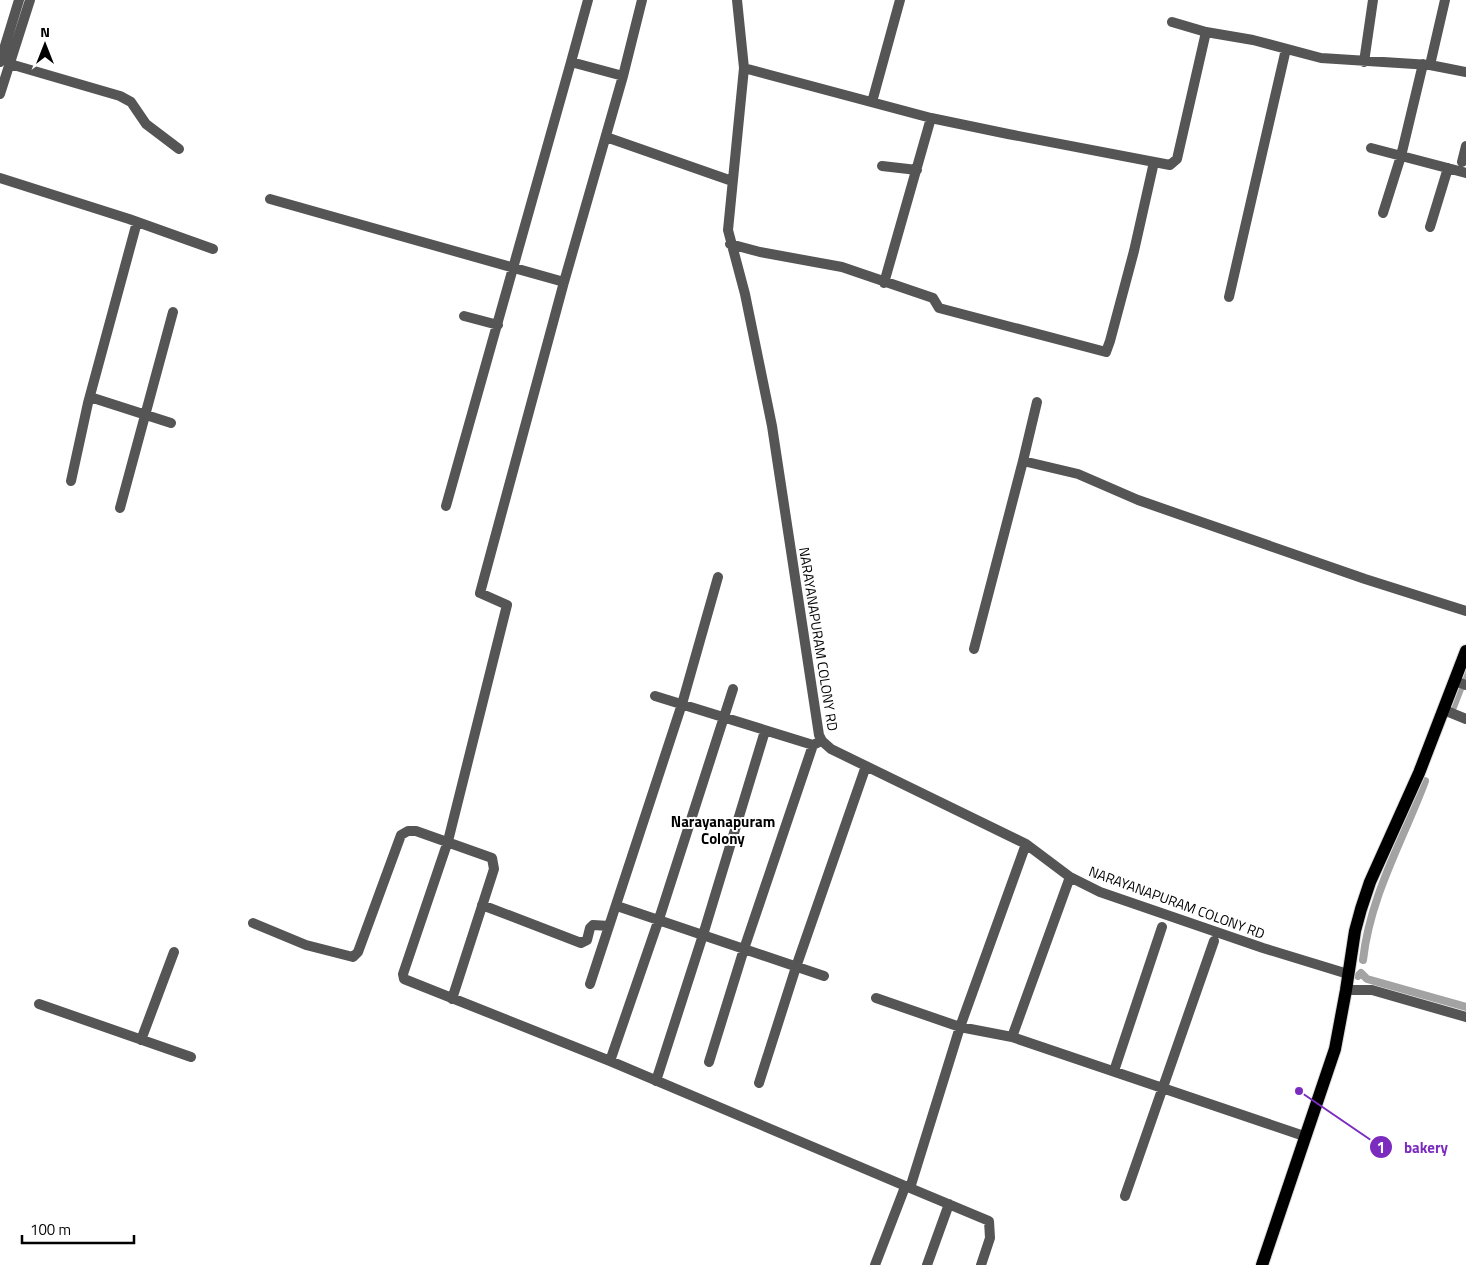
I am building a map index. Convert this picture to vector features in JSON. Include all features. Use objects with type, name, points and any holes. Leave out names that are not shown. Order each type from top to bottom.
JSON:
[{"type":"main road","points":[[1262,1265],[1304,1136],[1335,1049],[1355,932],[1370,882],[1419,773],[1444,710],[1461,683],[1466,651]]},
{"type":"street","points":[[1,90],[19,0]]},
{"type":"street","points":[[5,63],[30,0]]},
{"type":"street","points":[[446,506],[588,0]]},
{"type":"street","points":[[642,0],[480,593],[507,606],[448,841],[402,976],[405,980],[656,1081],[990,1222],[990,1238],[981,1265]]},
{"type":"street","name":"NARAYANAPURAM COLONY RD","points":[[738,0],[744,68],[728,230],[730,244],[745,294],[772,426],[819,735],[817,743],[1026,844],[1070,877],[1100,892],[1263,948],[1348,974]]},
{"type":"street","points":[[872,102],[900,0]]},
{"type":"street","points":[[1364,62],[1373,0]]},
{"type":"street","points":[[1383,213],[1445,0]]},
{"type":"street","points":[[1172,22],[1206,32],[1253,40],[1321,58],[1427,65],[1466,72]]},
{"type":"street","points":[[744,68],[931,118],[1170,165],[1177,159],[1206,32]]},
{"type":"street","points":[[1229,297],[1286,49]]},
{"type":"street","points":[[572,62],[622,76]]},
{"type":"street","points":[[5,63],[120,96],[131,102],[146,124],[179,149]]},
{"type":"street","points":[[884,282],[931,118]]},
{"type":"street","points":[[606,137],[732,181]]},
{"type":"street","points":[[1462,162],[1466,146]]},
{"type":"street","points":[[1372,148],[1466,174]]},
{"type":"street","points":[[730,244],[760,252],[842,267],[933,298],[939,308],[1104,352],[1107,351],[1134,250],[1154,162]]},
{"type":"street","points":[[882,166],[917,170]]},
{"type":"street","points":[[1430,227],[1448,168]]},
{"type":"street","points":[[0,178],[213,248]]},
{"type":"street","points":[[270,199],[564,282]]},
{"type":"street","points":[[71,481],[90,396],[137,222]]},
{"type":"street","points":[[120,508],[173,312]]},
{"type":"street","points":[[464,316],[498,326]]},
{"type":"street","points":[[90,396],[171,423]]},
{"type":"street","points":[[974,649],[1037,402]]},
{"type":"street","points":[[1023,461],[1078,474],[1138,500],[1466,612]]},
{"type":"street","points":[[590,984],[682,704],[718,577]]},
{"type":"street","points":[[610,1062],[659,920],[732,689]]},
{"type":"street","points":[[655,696],[723,716],[765,731],[817,743],[744,949],[709,1062]]},
{"type":"street","points":[[1444,710],[1466,718]]},
{"type":"street","points":[[656,1081],[703,936],[765,731]]},
{"type":"street","points":[[759,1083],[796,966],[866,766]]},
{"type":"street","points":[[253,923],[306,945],[353,957],[358,952],[401,834],[416,830],[448,841],[492,858],[494,869],[452,999]]},
{"type":"street","points":[[876,1265],[908,1188],[960,1027],[1026,844]]},
{"type":"street","points":[[1012,1038],[1070,877]]},
{"type":"street","points":[[482,905],[581,943],[587,940],[590,928],[593,926],[609,926]]},
{"type":"street","points":[[617,906],[824,976]]},
{"type":"street","points":[[1114,1071],[1162,927]]},
{"type":"street","points":[[1125,1196],[1214,941]]},
{"type":"street","points":[[141,1040],[174,952]]},
{"type":"street","points":[[1346,990],[1372,990],[1466,1017]]},
{"type":"street","points":[[876,998],[960,1027],[1012,1038],[1304,1136]]},
{"type":"street","points":[[39,1004],[191,1057]]},
{"type":"street","points":[[927,1265],[948,1204]]},
{"type":"waterway","points":[[1453,707],[1460,689]]},
{"type":"waterway","points":[[1363,960],[1367,936],[1380,891],[1425,781]]},
{"type":"waterway","points":[[1358,976],[1361,973],[1367,979],[1466,1007]]},
{"type":"place","name":"bakery","points":[[1299,1091]]},
{"type":"district","name":"Narayanapuram Colony","points":[[723,830]]}]
